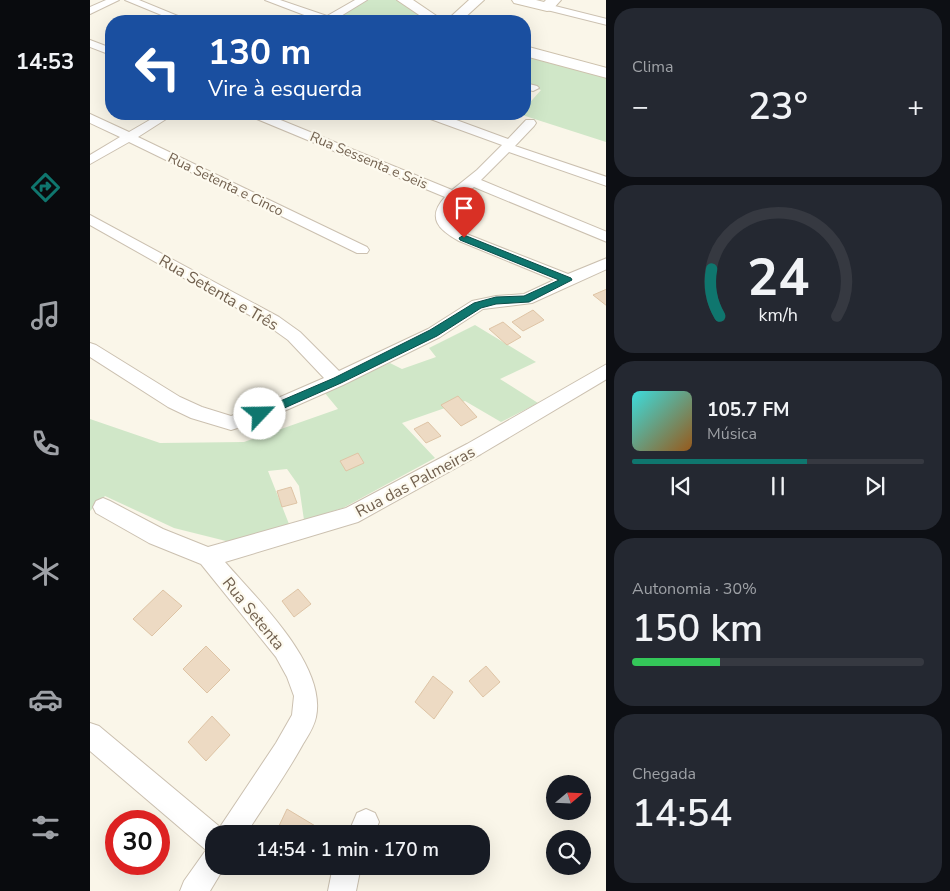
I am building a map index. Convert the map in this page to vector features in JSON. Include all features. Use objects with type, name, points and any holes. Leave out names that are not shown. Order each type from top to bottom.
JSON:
[{"type":"street","points":[[90,11],[114,0]]},
{"type":"street","points":[[130,0],[169,15]]},
{"type":"street","points":[[270,0],[312,15]]},
{"type":"street","points":[[338,15],[362,0]]},
{"type":"street","points":[[404,0],[428,15]]},
{"type":"street","points":[[460,15],[477,0]]},
{"type":"street","points":[[520,0],[550,3],[606,22]]},
{"type":"street","points":[[90,43],[105,49]]},
{"type":"street","points":[[531,53],[606,74]]},
{"type":"street","name":"Rua Setenta e Cinco","points":[[90,118],[362,250]]},
{"type":"street","points":[[90,160],[158,120]]},
{"type":"street","name":"Rua Sessenta e Seis","points":[[270,120],[454,196]]},
{"type":"street","points":[[444,120],[606,182]]},
{"type":"street","points":[[530,123],[446,204],[442,214],[444,223],[450,230],[464,238],[567,280]]},
{"type":"street","points":[[472,181],[606,238]]},
{"type":"street","name":"Rua Setenta e Três","points":[[90,218],[273,321],[294,336],[338,380]]},
{"type":"street","points":[[90,349],[174,402],[196,413],[231,422],[260,414],[338,380],[434,333],[478,305],[496,301],[526,299],[606,263]]},
{"type":"street","points":[[90,362],[115,365]]},
{"type":"street","name":"Rua das Palmeiras","points":[[208,557],[350,516],[474,449],[606,370]]},
{"type":"street","points":[[103,507],[156,536],[208,557]]},
{"type":"street","name":"Rua Setenta","points":[[208,557],[284,649],[297,671],[306,696],[304,718],[285,752],[236,825]]},
{"type":"street","points":[[90,735],[205,832]]},
{"type":"street","points":[[194,891],[205,874]]},
{"type":"street","points":[[342,891],[345,875]]},
{"type":"green space","points":[[364,0],[406,0],[428,15],[337,15]]},
{"type":"green space","points":[[531,53],[606,73],[606,142],[531,118],[531,101],[541,90],[531,87]]},
{"type":"green space","points":[[475,325],[536,362],[500,379],[538,403],[501,422],[465,401],[402,423],[435,458],[343,508],[304,520],[299,486],[287,469],[268,471],[289,524],[230,542],[174,528],[105,496],[90,511],[90,419],[160,443],[244,442],[338,409],[324,392],[390,363],[402,369],[436,357],[429,348]]},
{"type":"building","points":[[606,289],[606,305],[593,295]]},
{"type":"building","points":[[533,310],[544,320],[523,331],[512,322]]},
{"type":"building","points":[[503,322],[521,337],[507,345],[489,329]]},
{"type":"building","points":[[458,396],[477,417],[461,426],[441,405]]},
{"type":"building","points":[[428,422],[441,436],[426,443],[414,429]]},
{"type":"building","points":[[358,453],[364,463],[346,471],[340,461]]},
{"type":"building","points":[[291,487],[297,503],[282,507],[277,491]]},
{"type":"building","points":[[298,589],[311,604],[294,617],[282,601]]},
{"type":"building","points":[[163,590],[182,606],[152,636],[133,619]]},
{"type":"building","points":[[206,646],[230,670],[207,693],[183,669]]},
{"type":"building","points":[[486,666],[500,682],[483,697],[469,681]]},
{"type":"building","points":[[433,676],[453,692],[434,719],[415,702]]},
{"type":"building","points":[[212,716],[230,735],[206,761],[188,742]]},
{"type":"building","points":[[287,809],[314,825],[279,825]]},
{"type":"route","points":[[260,414],[338,380],[434,333],[478,305],[486,302],[526,299],[567,280],[464,238]]}]
